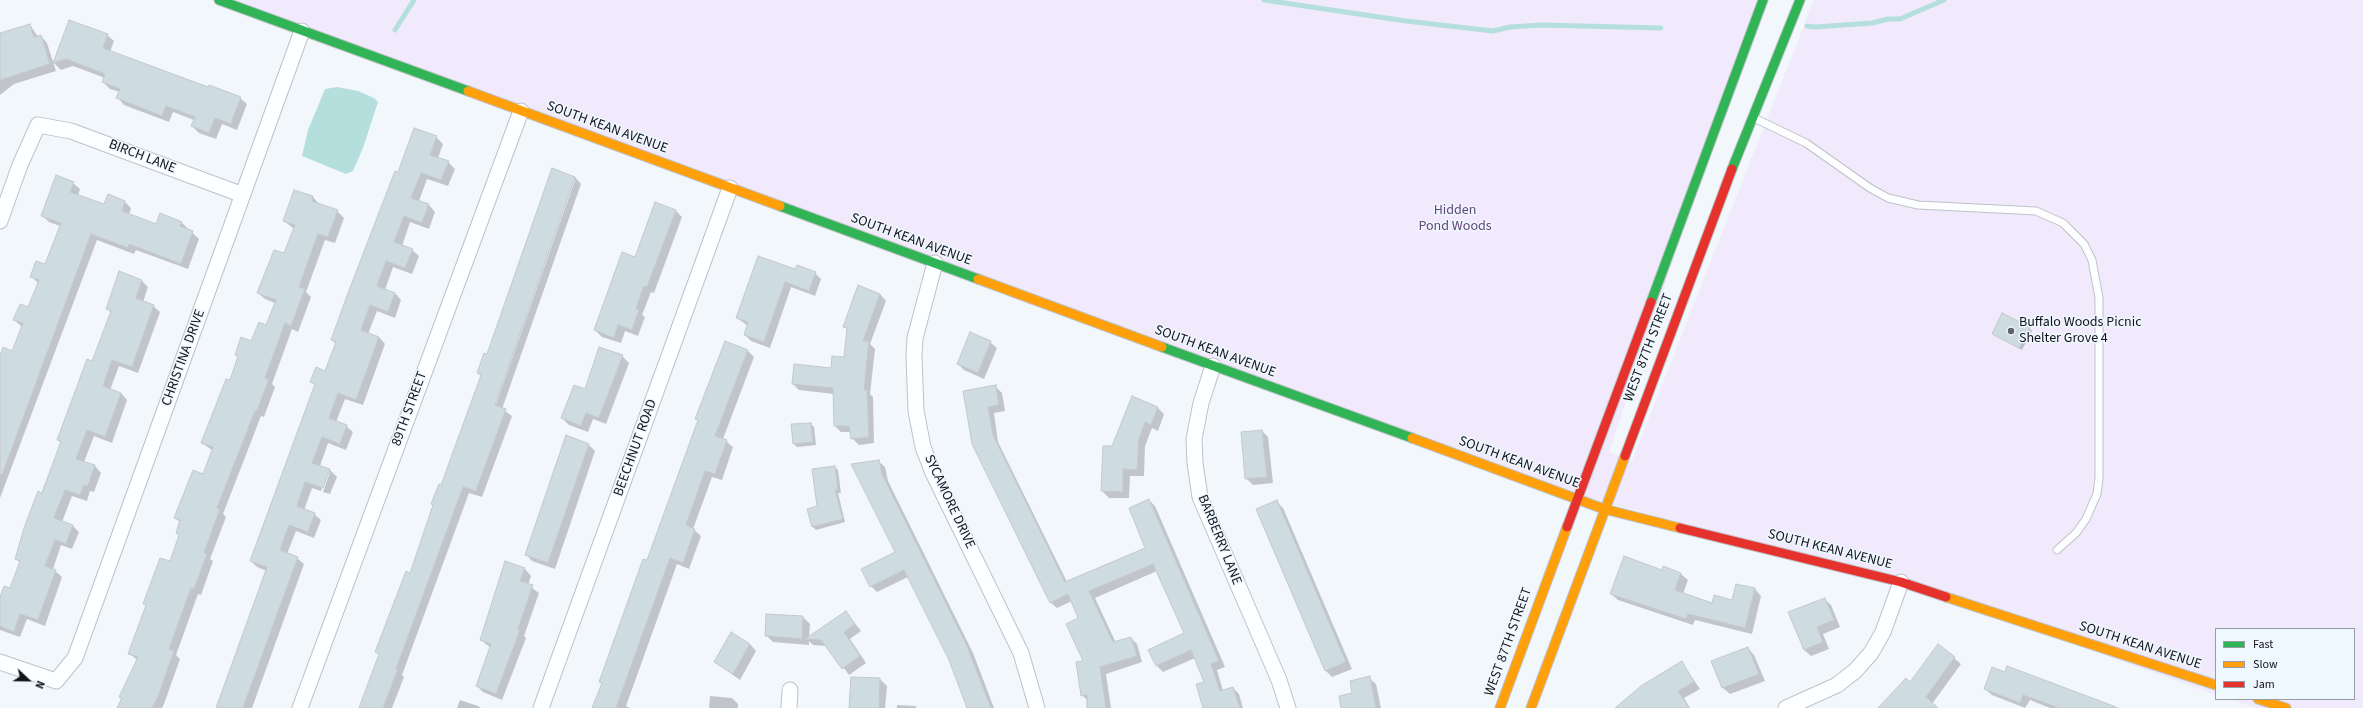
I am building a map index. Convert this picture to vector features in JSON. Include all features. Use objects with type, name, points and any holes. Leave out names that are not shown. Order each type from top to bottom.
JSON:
[{"type":"street","name":"SOUTH KEAN AVENUE","points":[[219,0],[1604,509],[1901,582],[2215,685]]},
{"type":"street","name":"WEST 87TH STREET","points":[[1500,708],[1576,499],[1763,0]]},
{"type":"street","name":"WEST 87TH STREET","points":[[1531,708],[1751,117],[1800,0]]},
{"type":"street","name":"CHRISTINA DRIVE","points":[[0,662],[56,680],[75,658],[302,30]]},
{"type":"street","name":"89TH STREET","points":[[300,708],[520,111]]},
{"type":"street","name":"BIRCH LANE","points":[[0,221],[20,165],[38,125],[71,131],[243,195]]},
{"type":"street","name":"BEECHNUT ROAD","points":[[541,708],[730,188]]},
{"type":"street","name":"SYCAMORE DRIVE","points":[[935,263],[915,338],[914,357],[916,411],[923,447],[933,473],[1022,653],[1037,708]]},
{"type":"street","name":"BARBERRY LANE","points":[[1213,366],[1201,403],[1194,439],[1195,463],[1200,497],[1279,680],[1288,708]]},
{"type":"street","points":[[1786,708],[1837,685],[1854,671],[1871,653],[1883,632],[1901,582]]},
{"type":"street","points":[[788,708],[790,690]]},
{"type":"street","points":[[2261,700],[2286,708]]},
{"type":"lane","points":[[1751,117],[1806,143],[1870,188],[1888,198],[1918,205],[2036,211],[2063,223],[2084,244],[2092,260],[2099,298],[2099,478],[2097,494],[2086,519],[2076,533],[2057,550]]},
{"type":"green space","name":"Hidden Pond Woods","points":[[225,0],[1760,0],[1609,452],[1632,461],[1814,0],[2363,0],[2363,708],[2256,708],[2232,700],[2355,700],[2355,628],[2215,628],[2215,695],[1887,577],[1592,499]]},
{"type":"shaded area","points":[[337,87],[358,91],[374,98],[378,102],[363,148],[353,171],[346,174],[302,156],[308,130],[325,89]]},
{"type":"building","points":[[69,20],[108,34],[103,48],[208,87],[209,85],[241,97],[231,124],[215,118],[209,133],[191,126],[195,117],[166,106],[162,116],[116,98],[120,89],[102,82],[105,74],[66,59],[53,63]]},
{"type":"building","points":[[30,24],[34,37],[41,35],[50,64],[0,80],[0,33]]},
{"type":"building","points":[[414,128],[437,136],[430,155],[449,161],[441,180],[421,173],[411,198],[429,204],[422,223],[404,216],[394,242],[413,249],[405,268],[386,261],[377,286],[395,293],[388,312],[370,305],[361,330],[379,337],[356,400],[338,393],[329,418],[347,425],[340,444],[322,437],[312,463],[330,469],[323,488],[305,482],[297,506],[315,513],[308,532],[289,525],[280,550],[298,557],[243,708],[216,708],[267,567],[250,561],[315,384],[310,382],[316,367],[325,371],[336,342],[331,340],[348,293],[395,171],[398,172]]},
{"type":"building","points":[[552,168],[575,177],[495,405],[506,409],[476,491],[463,487],[383,708],[359,708],[379,654],[375,652],[406,571],[410,573],[433,505],[431,504],[439,484],[441,485],[481,375],[477,373],[484,353],[487,354]]},
{"type":"building","points":[[56,175],[74,182],[70,192],[104,204],[108,194],[125,201],[122,211],[156,224],[160,213],[182,222],[180,226],[193,231],[181,264],[129,244],[128,248],[91,234],[2,475],[0,474],[0,356],[3,347],[12,351],[23,323],[13,320],[20,304],[28,307],[39,280],[30,277],[36,261],[45,264],[61,223],[41,216]]},
{"type":"building","points":[[294,190],[313,196],[312,201],[338,210],[328,237],[318,234],[299,287],[305,289],[291,326],[285,323],[265,378],[269,379],[217,508],[220,509],[204,553],[207,554],[194,589],[191,588],[169,649],[174,651],[158,697],[152,708],[117,708],[122,698],[119,697],[138,657],[128,654],[146,605],[143,604],[160,558],[170,561],[179,535],[176,533],[180,520],[174,518],[193,470],[203,474],[213,447],[201,443],[226,379],[230,380],[238,356],[235,355],[241,337],[251,341],[259,322],[266,325],[276,300],[257,293],[274,250],[284,253],[295,225],[283,221]]},
{"type":"building","points":[[655,202],[676,210],[647,287],[644,286],[636,309],[639,310],[632,330],[618,325],[614,338],[594,330],[622,252],[635,257]]},
{"type":"building","points":[[758,256],[795,269],[797,265],[816,272],[809,291],[785,282],[764,342],[744,335],[748,322],[736,318]]},
{"type":"building","points":[[119,271],[142,280],[136,298],[154,305],[132,367],[112,360],[103,386],[121,393],[105,437],[87,430],[76,459],[95,465],[88,486],[84,485],[80,495],[65,490],[54,518],[73,525],[66,544],[55,540],[45,566],[56,570],[38,620],[20,614],[14,632],[0,626],[0,597],[4,586],[10,588],[20,561],[15,559],[24,528],[38,491],[42,493],[61,441],[57,440],[87,359],[92,361],[111,311],[106,309]]},
{"type":"building","points":[[858,285],[880,294],[863,341],[869,341],[864,390],[867,390],[869,437],[851,439],[849,426],[834,426],[833,388],[792,384],[794,364],[831,368],[832,356],[844,357],[847,328],[843,327]]},
{"type":"building","name":"Buffalo Woods Picnic Shelter Grove 4","points":[[2002,313],[2030,327],[2019,348],[1992,334]]},
{"type":"building","points":[[970,332],[991,341],[978,373],[957,364]]},
{"type":"building","points":[[725,341],[748,350],[715,436],[727,440],[715,474],[705,471],[686,525],[695,529],[683,563],[670,558],[616,708],[592,708],[602,683],[599,682],[643,559],[647,560],[698,420],[695,419]]},
{"type":"building","points":[[599,347],[623,355],[599,418],[586,413],[581,426],[561,418],[574,385],[585,389]]},
{"type":"building","points":[[996,385],[999,405],[988,407],[993,435],[1065,582],[1145,548],[1129,508],[1149,499],[1219,661],[1211,664],[1220,691],[1233,687],[1240,708],[1203,708],[1196,684],[1204,682],[1191,650],[1156,666],[1148,650],[1184,633],[1153,564],[1089,591],[1113,642],[1131,637],[1137,656],[1100,667],[1106,708],[1087,708],[1087,695],[1081,696],[1076,662],[1083,661],[1066,624],[1078,618],[1068,594],[1050,603],[972,444],[963,391]]},
{"type":"building","points":[[1132,396],[1158,407],[1151,425],[1145,422],[1139,439],[1137,470],[1123,469],[1123,492],[1101,491],[1103,446],[1112,446]]},
{"type":"building","points":[[811,423],[813,442],[793,444],[791,424]]},
{"type":"building","points":[[1262,430],[1267,477],[1245,479],[1241,432]]},
{"type":"building","points":[[566,435],[589,444],[548,563],[525,555]]},
{"type":"building","points":[[879,460],[882,474],[967,646],[991,708],[967,708],[949,660],[904,570],[870,587],[861,569],[895,552],[851,464]]},
{"type":"building","points":[[835,466],[838,490],[835,490],[843,519],[812,527],[807,509],[817,506],[812,469]]},
{"type":"building","points":[[1277,500],[1346,662],[1325,671],[1256,509]]},
{"type":"building","points":[[1624,556],[1662,570],[1663,566],[1681,573],[1675,590],[1712,603],[1714,595],[1732,600],[1736,584],[1755,588],[1745,628],[1688,614],[1686,619],[1610,594]]},
{"type":"building","points":[[505,561],[525,568],[520,581],[533,585],[518,629],[520,630],[496,694],[476,686],[491,644],[480,640]]},
{"type":"building","points":[[1825,598],[1834,620],[1817,627],[1823,642],[1804,650],[1788,612]]},
{"type":"building","points":[[846,611],[855,624],[844,632],[860,656],[842,669],[821,640],[805,639]]},
{"type":"building","points":[[766,614],[803,616],[802,639],[765,636]]},
{"type":"building","points":[[731,632],[750,644],[733,674],[714,662]]},
{"type":"building","points":[[1938,644],[1955,657],[1926,697],[1938,708],[1878,708],[1906,678],[1910,682]]},
{"type":"building","points":[[1748,647],[1759,674],[1722,688],[1711,661]]},
{"type":"building","points":[[1682,661],[1694,682],[1678,691],[1689,708],[1615,708],[1641,686]]},
{"type":"building","points":[[2007,666],[2116,708],[2059,708],[2023,695],[2020,703],[1984,689],[1992,667],[2005,672]]},
{"type":"building","points":[[1370,676],[1376,708],[1341,708],[1339,696],[1352,693],[1350,681]]},
{"type":"building","points":[[851,677],[880,678],[879,708],[849,708]]},
{"type":"waterway","points":[[395,30],[414,0]]},
{"type":"waterway","points":[[1264,0],[1406,21],[1493,31],[1510,27],[1542,25],[1661,28]]},
{"type":"waterway","points":[[1807,26],[1815,27],[1872,23],[1888,19],[1900,19],[1944,0]]},
{"type":"traffic: fast","points":[[219,0],[468,91]]},
{"type":"traffic: fast","points":[[1651,302],[1763,0]]},
{"type":"traffic: fast","points":[[1732,169],[1800,0]]},
{"type":"traffic: fast","points":[[780,206],[978,279]]},
{"type":"traffic: fast","points":[[1162,347],[1412,438]]},
{"type":"traffic: slow","points":[[468,91],[780,206]]},
{"type":"traffic: slow","points":[[978,279],[1162,347]]},
{"type":"traffic: slow","points":[[1412,438],[1604,509],[1680,528]]},
{"type":"traffic: slow","points":[[1531,708],[1625,456]]},
{"type":"traffic: slow","points":[[1500,708],[1567,527]]},
{"type":"traffic: slow","points":[[1946,597],[2215,685]]},
{"type":"traffic: slow","points":[[2261,700],[2286,708]]},
{"type":"traffic: jam","points":[[1625,456],[1732,169]]},
{"type":"traffic: jam","points":[[1567,527],[1651,302]]},
{"type":"traffic: jam","points":[[1680,528],[1901,582],[1946,597]]},
{"type":"place","name":"Buffalo Woods Picnic Shelter Grove 4","points":[[2011,331]]}]
